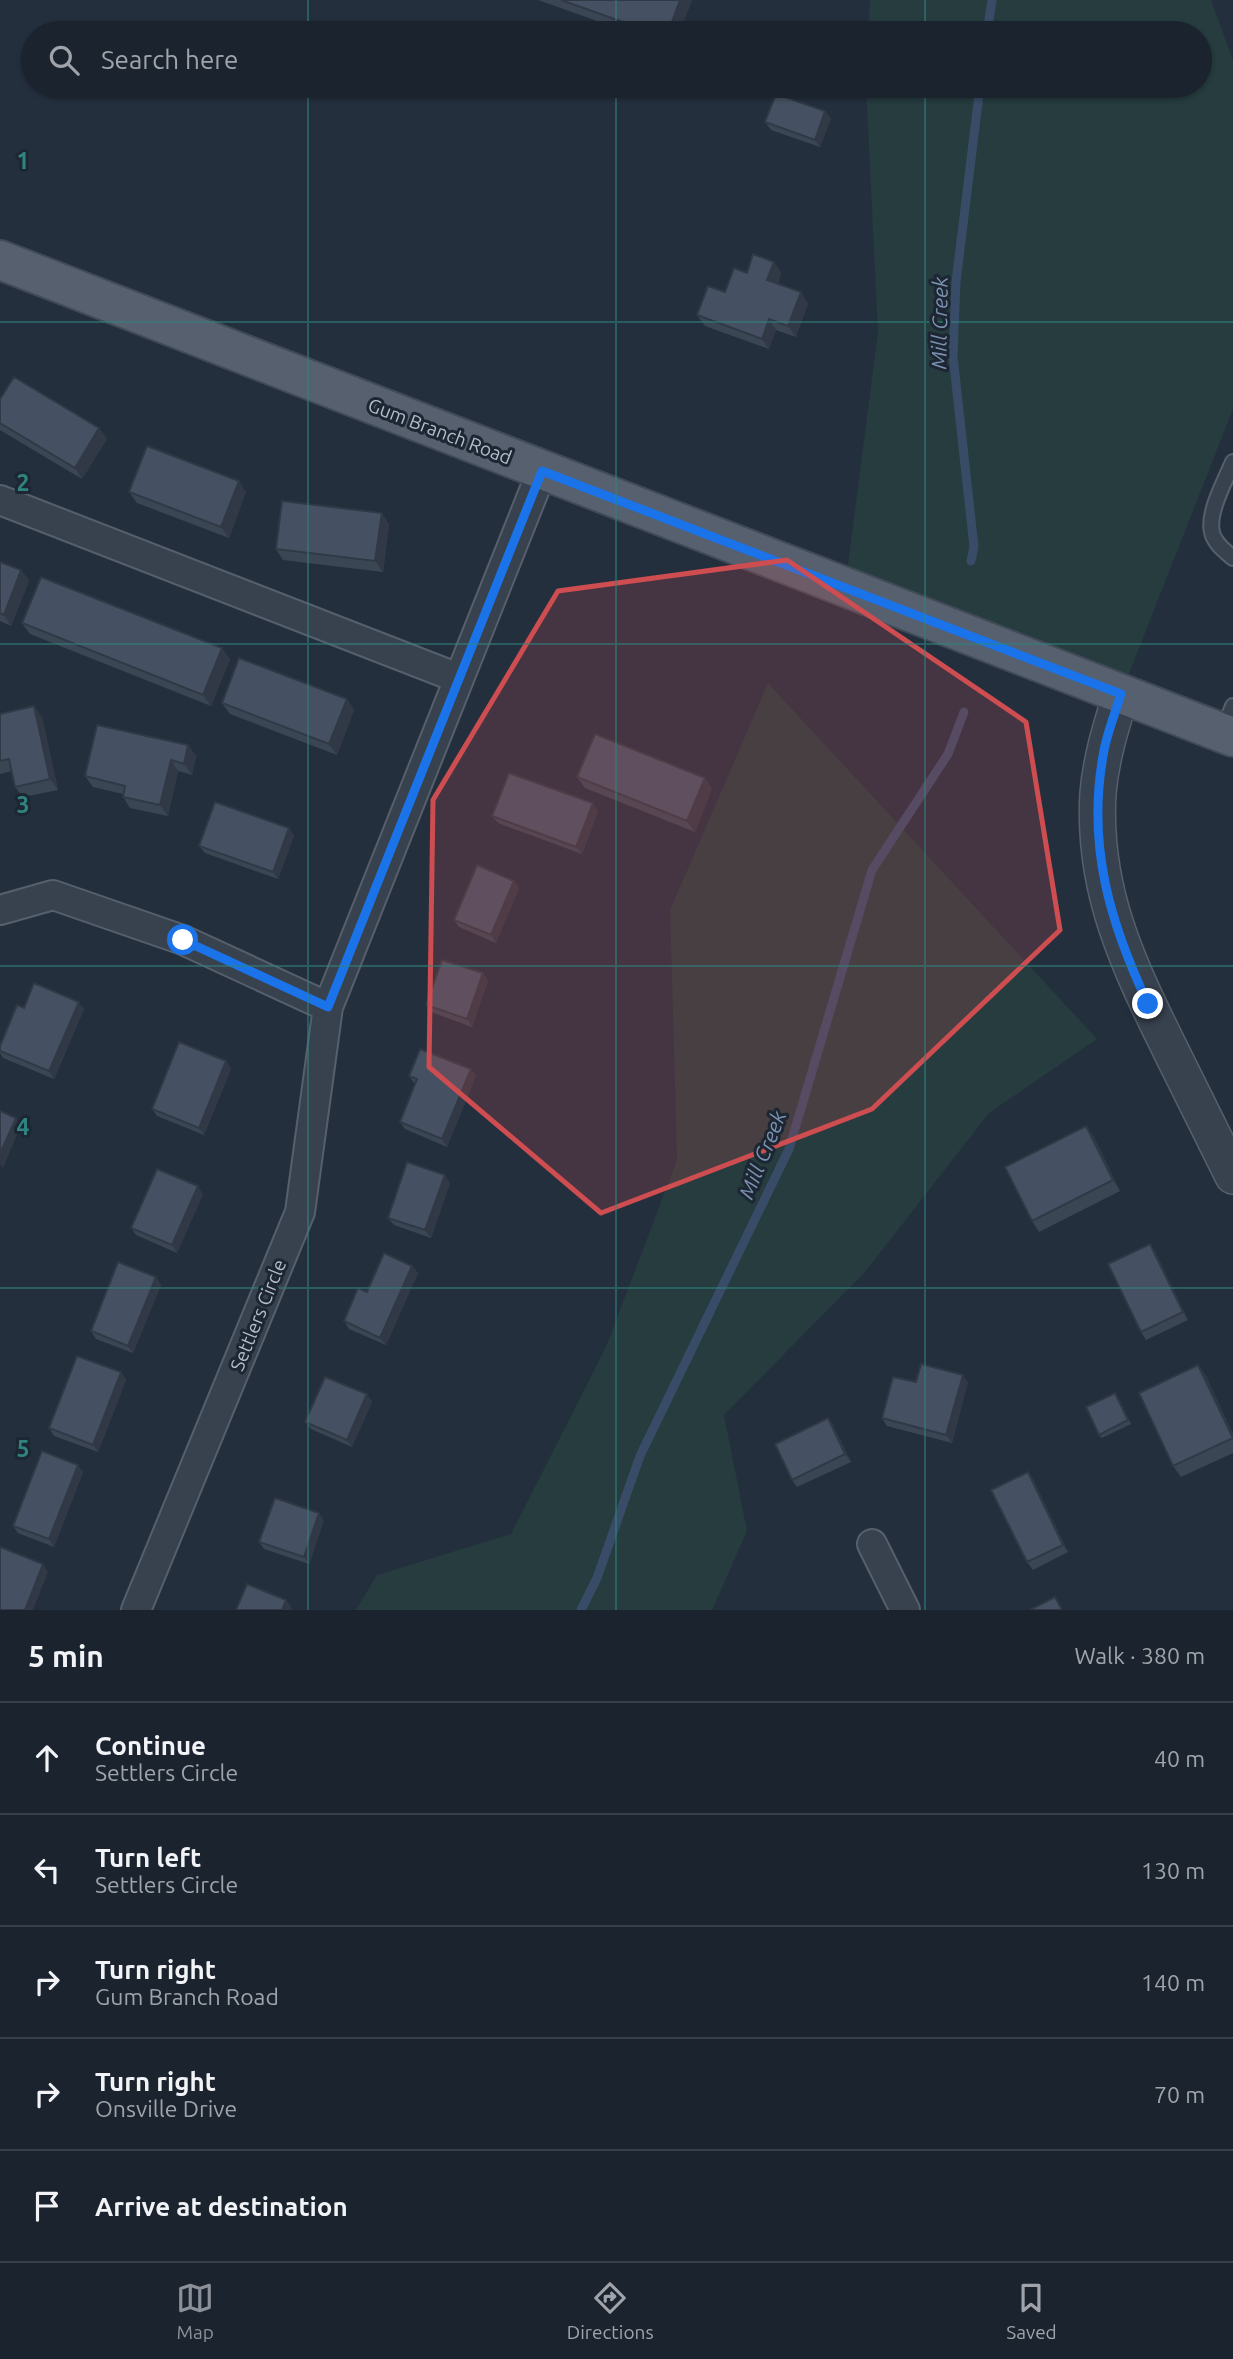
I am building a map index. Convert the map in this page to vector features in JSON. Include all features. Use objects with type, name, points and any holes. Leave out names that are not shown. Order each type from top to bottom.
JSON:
[{"type":"main road","name":"Gum Branch Road","points":[[0,260],[1121,694],[1229,725]]},
{"type":"street","name":"Settlers Circle","points":[[136,1610],[300,1212],[328,1007],[542,471]]},
{"type":"street","points":[[0,500],[458,678]]},
{"type":"street","points":[[1121,694],[1103,753],[1098,795],[1100,851],[1108,901],[1125,956],[1233,1176]]},
{"type":"street","points":[[0,910],[53,895],[183,940],[328,1007]]},
{"type":"street","points":[[872,1544],[905,1610]]},
{"type":"lane","points":[[1233,461],[1212,515],[1212,532],[1219,545],[1233,558]]},
{"type":"highlighted area","points":[[787,560],[1026,722],[1060,930],[872,1109],[601,1213],[429,1067],[433,800],[558,591]]},
{"type":"green space","points":[[870,0],[1211,0],[1233,60],[1233,409],[1121,694],[845,588],[878,332],[867,98],[1212,98],[1212,21],[869,21]]},
{"type":"green space","points":[[768,683],[1097,1039],[989,1113],[865,1272],[724,1415],[747,1531],[712,1610],[356,1610],[377,1575],[511,1534],[606,1347],[677,1160],[670,910]]},
{"type":"building","points":[[561,0],[680,0],[672,21],[620,21]]},
{"type":"building","points":[[774,98],[788,98],[825,111],[815,140],[765,122]]},
{"type":"building","points":[[753,254],[774,262],[767,280],[801,292],[788,326],[769,319],[762,339],[697,315],[708,286],[725,292],[734,268],[747,273]]},
{"type":"building","points":[[14,377],[99,428],[75,468],[0,423],[0,399]]},
{"type":"building","points":[[147,446],[239,481],[221,527],[129,492]]},
{"type":"building","points":[[282,501],[382,513],[375,561],[276,549]]},
{"type":"building","points":[[0,562],[21,570],[4,615],[0,613]]},
{"type":"building","points":[[41,577],[222,648],[203,695],[22,623]]},
{"type":"building","points":[[239,658],[347,699],[329,744],[222,703]]},
{"type":"building","points":[[34,706],[50,779],[15,787],[9,759],[0,761],[0,714]]},
{"type":"building","points":[[97,725],[188,745],[184,764],[171,760],[160,805],[123,797],[125,786],[85,776]]},
{"type":"building","points":[[595,734],[705,778],[687,821],[577,777]]},
{"type":"building","points":[[509,773],[593,803],[576,847],[492,816]]},
{"type":"building","points":[[215,802],[289,828],[273,872],[199,846]]},
{"type":"building","points":[[477,865],[514,881],[491,935],[454,920]]},
{"type":"building","points":[[442,960],[483,973],[467,1019],[426,1005]]},
{"type":"building","points":[[34,983],[79,1002],[49,1071],[0,1051],[17,1005],[24,1008]]},
{"type":"building","points":[[179,1042],[226,1061],[199,1128],[152,1109]]},
{"type":"building","points":[[420,1049],[471,1069],[442,1139],[400,1122],[417,1079],[409,1076]]},
{"type":"building","points":[[0,1111],[16,1118],[0,1154]]},
{"type":"building","points":[[1086,1126],[1113,1180],[1032,1221],[1005,1167]]},
{"type":"building","points":[[407,1162],[445,1175],[425,1230],[388,1218]]},
{"type":"building","points":[[157,1169],[198,1186],[172,1245],[131,1228]]},
{"type":"building","points":[[1150,1244],[1183,1312],[1141,1332],[1108,1264]]},
{"type":"building","points":[[384,1253],[412,1266],[380,1338],[344,1321],[358,1288],[367,1292]]},
{"type":"building","points":[[118,1262],[156,1277],[128,1346],[91,1331]]},
{"type":"building","points":[[77,1356],[121,1372],[93,1445],[49,1428]]},
{"type":"building","points":[[921,1364],[963,1375],[946,1435],[882,1418],[893,1377],[916,1382]]},
{"type":"building","points":[[1198,1365],[1233,1438],[1173,1466],[1139,1393]]},
{"type":"building","points":[[325,1377],[367,1394],[347,1440],[305,1422]]},
{"type":"building","points":[[1115,1393],[1128,1420],[1099,1435],[1086,1407]]},
{"type":"building","points":[[828,1418],[845,1454],[792,1480],[775,1444]]},
{"type":"building","points":[[42,1451],[78,1465],[49,1539],[13,1526]]},
{"type":"building","points":[[1028,1472],[1063,1545],[1027,1562],[991,1490]]},
{"type":"building","points":[[275,1498],[319,1513],[304,1557],[259,1542]]},
{"type":"building","points":[[0,1547],[43,1564],[25,1610],[0,1610]]},
{"type":"building","points":[[247,1584],[286,1600],[282,1610],[236,1610]]},
{"type":"building","points":[[1055,1597],[1062,1610],[1030,1610]]},
{"type":"waterway","name":"Mill Creek","points":[[989,21],[992,0]]},
{"type":"waterway","name":"Mill Creek","points":[[971,561],[974,547],[953,356],[956,282],[979,98]]},
{"type":"waterway","name":"Mill Creek","points":[[581,1610],[597,1578],[640,1456],[789,1149],[872,870],[948,754],[964,712]]},
{"type":"route","points":[[183,940],[328,1007],[542,471],[1121,694],[1103,753],[1098,795],[1098,829],[1108,901],[1125,956],[1148,1004]]}]
